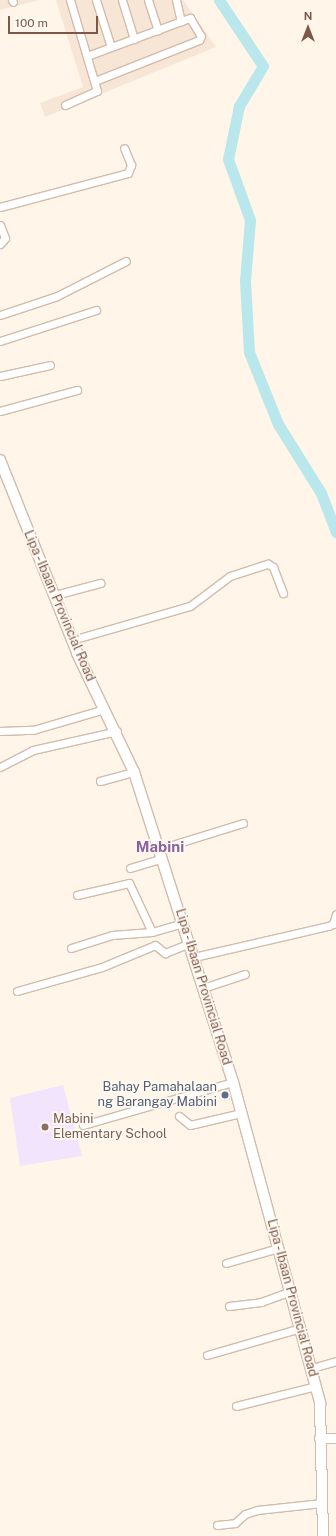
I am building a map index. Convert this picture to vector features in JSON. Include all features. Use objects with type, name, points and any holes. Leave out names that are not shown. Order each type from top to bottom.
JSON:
[{"type":"main road","name":"Lipa - Ibaan Provincial Road","points":[[0,460],[72,640],[117,731],[134,772],[190,943],[233,1082],[312,1368],[320,1403],[319,1438],[323,1536]]},
{"type":"street","points":[[65,105],[97,91],[70,0]]},
{"type":"street","points":[[96,0],[111,47]]},
{"type":"street","points":[[122,0],[134,39]]},
{"type":"street","points":[[148,0],[158,30]]},
{"type":"street","points":[[176,0],[181,21]]},
{"type":"street","points":[[87,56],[181,21],[192,19],[201,38],[95,81]]},
{"type":"street","points":[[0,207],[128,173],[131,165],[124,148]]},
{"type":"street","points":[[0,225],[5,238],[0,244]]},
{"type":"street","points":[[0,316],[57,296],[126,260]]},
{"type":"street","points":[[0,341],[96,310]]},
{"type":"street","points":[[0,376],[50,365]]},
{"type":"street","points":[[0,411],[77,390]]},
{"type":"street","points":[[72,640],[190,606],[230,576],[268,564],[272,567],[284,593]]},
{"type":"street","points":[[54,595],[100,583]]},
{"type":"street","points":[[0,731],[33,730],[105,709]]},
{"type":"street","points":[[0,767],[34,750],[117,731]]},
{"type":"street","points":[[100,781],[134,772]]},
{"type":"street","points":[[130,868],[161,853],[243,823]]},
{"type":"street","points":[[77,895],[129,883],[152,932]]},
{"type":"street","points":[[194,957],[328,926],[333,924],[336,914]]},
{"type":"street","points":[[71,948],[112,935],[152,932],[183,923]]},
{"type":"street","points":[[17,991],[102,967],[155,945],[165,953],[190,943]]},
{"type":"street","points":[[204,988],[245,974]]},
{"type":"street","points":[[83,1125],[233,1082]]},
{"type":"street","points":[[179,1116],[190,1125],[241,1114]]},
{"type":"street","points":[[226,1263],[278,1248]]},
{"type":"street","points":[[229,1306],[261,1302],[291,1291]]},
{"type":"street","points":[[207,1355],[301,1328]]},
{"type":"street","points":[[312,1368],[336,1361]]},
{"type":"street","points":[[236,1406],[316,1386]]},
{"type":"street","points":[[319,1438],[336,1438]]},
{"type":"street","points":[[217,1525],[234,1524],[245,1514],[257,1510],[322,1502]]},
{"type":"shaded area","points":[[0,0],[40,0],[0,10]]},
{"type":"shaded area","points":[[56,0],[183,0],[216,47],[45,117],[40,103],[83,87]]},
{"type":"shaded area","name":"Mabini Elementary School","points":[[63,1085],[82,1156],[20,1166],[10,1098]]},
{"type":"building","name":"Bahay Pamahalaan ng Barangay Mabini","points":[[227,1089],[230,1100],[224,1101],[221,1091]]},
{"type":"waterway","points":[[219,0],[263,66],[239,106],[228,159],[250,220],[245,281],[249,352],[278,424],[321,493],[336,532]]},
{"type":"place","name":"Bahay Pamahalaan ng Barangay Mabini","points":[[225,1095]]},
{"type":"place","name":"Mabini Elementary School","points":[[45,1127]]},
{"type":"district","name":"Mabini","points":[[160,847]]}]
